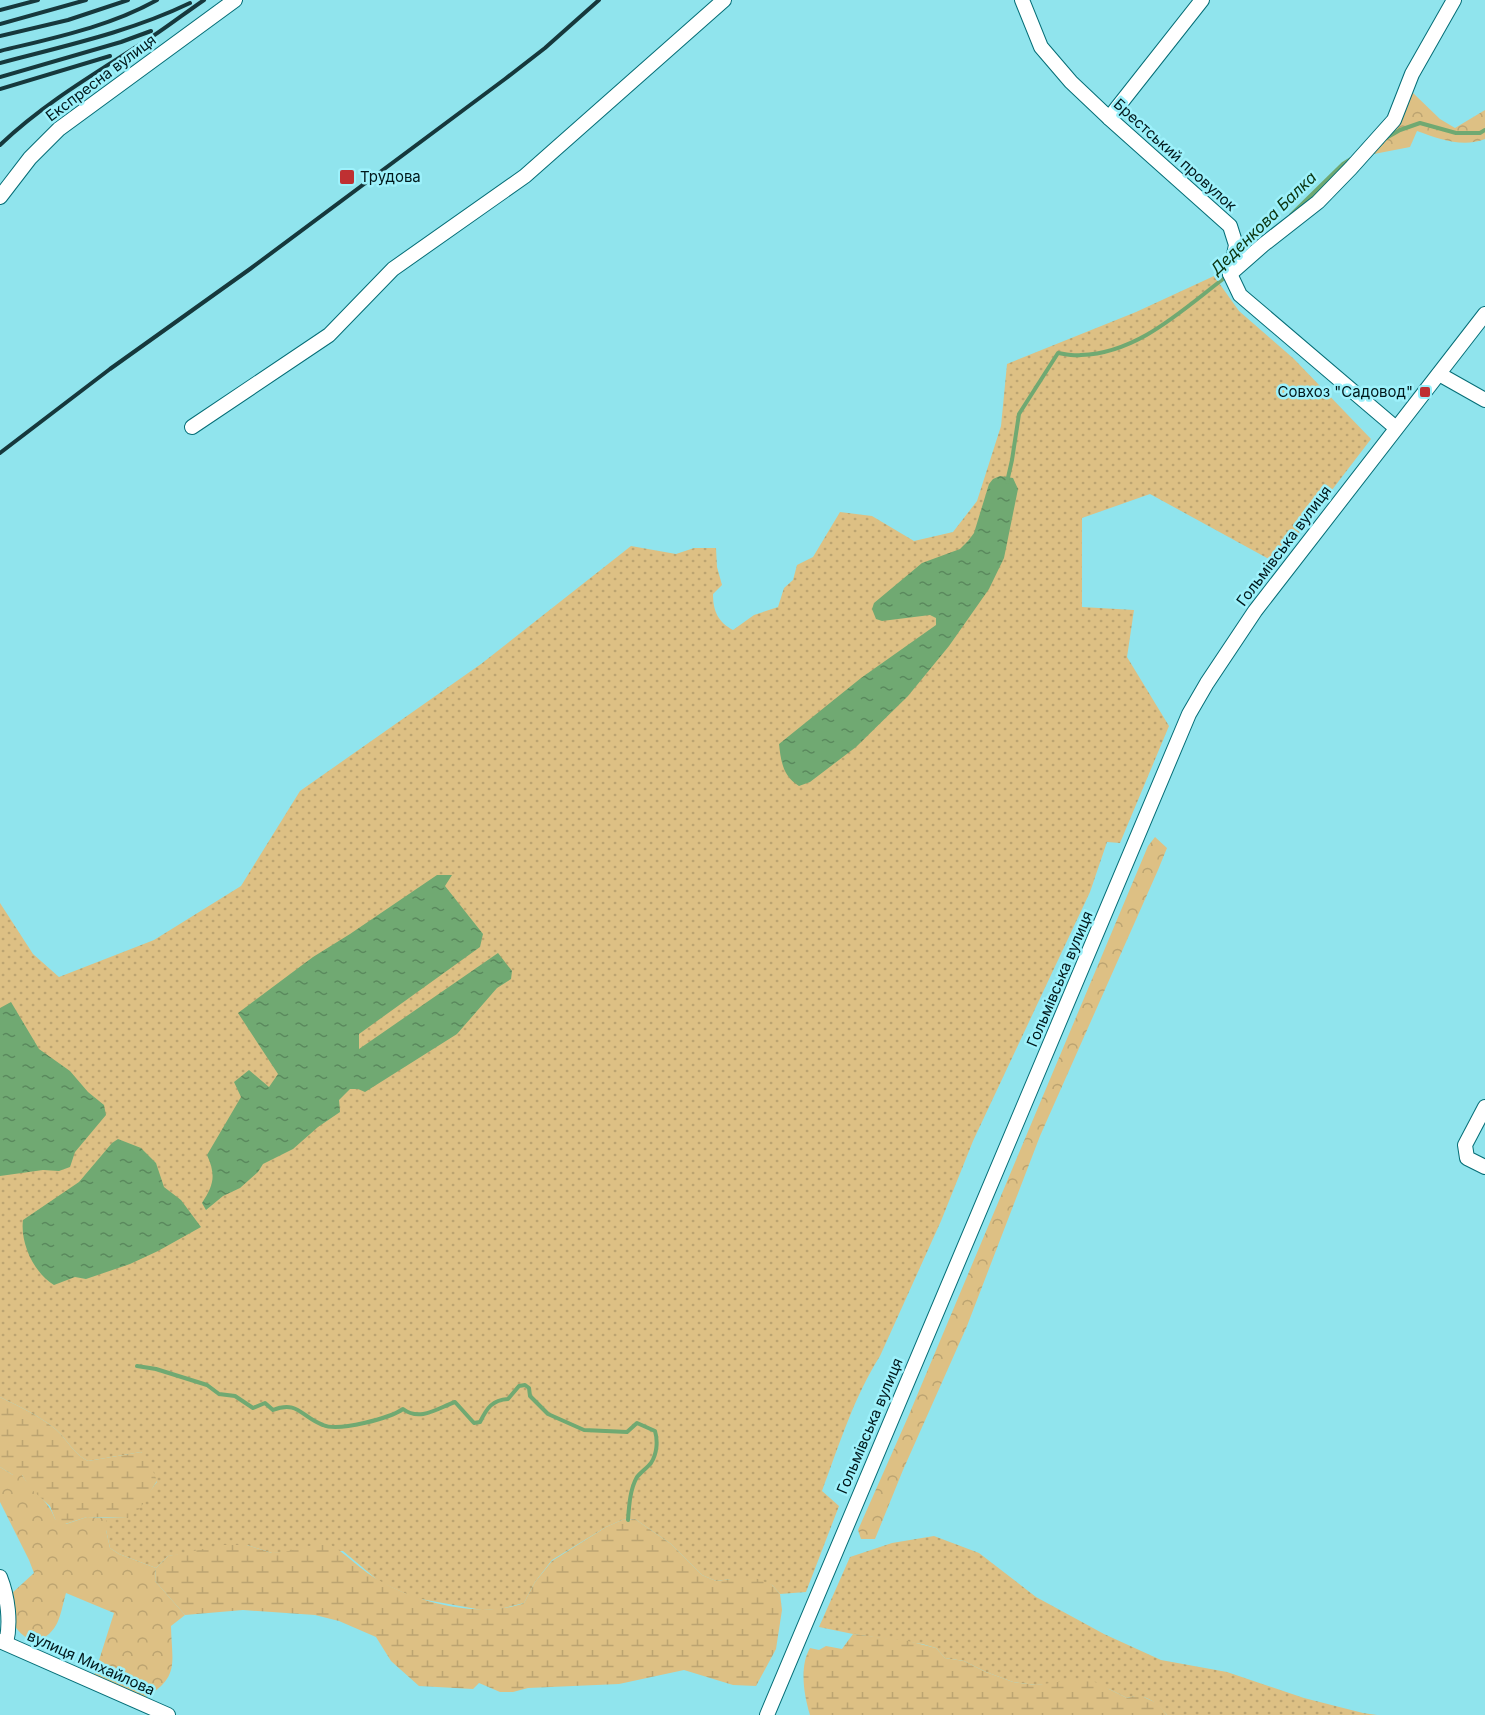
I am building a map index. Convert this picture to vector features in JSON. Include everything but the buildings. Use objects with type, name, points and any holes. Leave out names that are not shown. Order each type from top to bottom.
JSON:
[{"type":"street","name":"Експресна вулиця","points":[[0,197],[30,158],[59,129],[235,0]]},
{"type":"street","points":[[192,428],[329,335],[393,268],[525,177],[723,0]]},
{"type":"street","name":"Брестський провулок","points":[[1022,0],[1041,47],[1071,82],[1230,226],[1236,245],[1230,274]]},
{"type":"street","points":[[1109,118],[1202,0]]},
{"type":"street","points":[[1396,428],[1239,295],[1230,274],[1263,244],[1318,202],[1394,120],[1412,74],[1454,0]]},
{"type":"street","name":"Гольмівська вулиця","points":[[766,1715],[1189,714],[1255,611],[1485,314]]},
{"type":"street","points":[[1439,374],[1485,400]]},
{"type":"street","points":[[1485,1107],[1465,1145],[1467,1158],[1485,1167]]},
{"type":"street","points":[[0,1577],[5,1593],[9,1627],[3,1642]]},
{"type":"street","name":"вулиця Михайлова","points":[[3,1642],[168,1715]]},
{"type":"green space","points":[[1412,92],[1440,119],[1455,128],[1485,110],[1485,139],[1460,143],[1417,131],[1410,147],[1374,154]]},
{"type":"green space","points":[[1214,276],[1239,311],[1294,359],[1371,439],[1276,563],[1150,494],[1082,518],[1082,607],[1134,610],[1127,657],[1169,726],[1120,843],[1107,842],[1090,892],[973,1141],[941,1221],[880,1356],[855,1405],[822,1491],[839,1506],[806,1592],[780,1594],[772,1585],[731,1579],[716,1581],[702,1575],[671,1544],[635,1519],[622,1520],[606,1527],[552,1560],[535,1582],[524,1603],[500,1609],[482,1610],[415,1598],[380,1582],[343,1551],[272,1553],[247,1545],[168,1556],[156,1568],[119,1554],[110,1548],[106,1518],[127,1518],[157,1482],[141,1452],[88,1461],[77,1454],[59,1432],[48,1423],[0,1397],[0,903],[33,954],[59,977],[154,940],[241,886],[300,791],[481,664],[631,546],[676,554],[694,548],[716,548],[717,567],[722,585],[713,594],[714,606],[720,620],[733,630],[754,615],[778,607],[784,588],[793,580],[797,565],[813,557],[840,512],[872,516],[914,541],[953,532],[977,501],[1001,426],[1007,364],[1136,312]]},
{"type":"green space","points":[[1155,837],[1167,848],[1158,870],[1040,1136],[967,1326],[875,1539],[861,1539],[858,1530],[908,1417],[1148,846]]},
{"type":"green space","points":[[0,1397],[48,1423],[59,1432],[77,1454],[88,1461],[141,1452],[149,1461],[157,1481],[141,1507],[128,1518],[87,1517],[62,1525],[55,1519],[50,1506],[30,1488],[22,1475],[13,1475],[0,1467]]},
{"type":"green space","points":[[0,1467],[13,1475],[22,1475],[48,1506],[55,1519],[66,1524],[87,1517],[106,1518],[110,1548],[119,1554],[156,1568],[155,1581],[185,1615],[171,1626],[172,1660],[168,1677],[163,1684],[143,1699],[94,1676],[114,1613],[66,1593],[60,1617],[49,1634],[35,1643],[17,1628],[12,1618],[11,1594],[34,1573],[0,1502]]},
{"type":"green space","points":[[635,1519],[671,1544],[702,1575],[716,1581],[745,1577],[758,1579],[772,1585],[780,1594],[782,1610],[776,1649],[756,1686],[733,1685],[684,1670],[619,1684],[528,1688],[513,1692],[500,1692],[479,1683],[473,1689],[419,1686],[391,1661],[376,1637],[339,1621],[315,1615],[243,1610],[185,1615],[155,1581],[156,1568],[168,1556],[224,1545],[247,1545],[272,1553],[326,1542],[374,1578],[397,1590],[452,1606],[471,1609],[508,1608],[524,1603],[535,1582],[552,1561],[606,1527],[622,1520]]},
{"type":"green space","points":[[934,1536],[979,1553],[1036,1597],[1104,1634],[1161,1660],[1227,1672],[1304,1698],[1377,1715],[1167,1715],[1154,1702],[1145,1697],[1127,1698],[1109,1689],[1061,1683],[1036,1685],[1013,1682],[964,1661],[945,1658],[936,1648],[922,1644],[819,1627],[850,1557],[892,1543]]},
{"type":"green space","points":[[853,1634],[908,1641],[936,1648],[945,1658],[964,1661],[1013,1682],[1036,1685],[1087,1678],[1127,1698],[1139,1695],[1157,1703],[1167,1715],[810,1715],[804,1690],[804,1672],[810,1648],[819,1650],[826,1646],[842,1649]]},
{"type":"water","points":[[1000,476],[1013,478],[1018,489],[1004,558],[989,589],[949,646],[908,696],[856,747],[810,782],[799,786],[789,778],[784,768],[779,744],[861,678],[936,625],[936,618],[930,615],[882,621],[876,619],[872,609],[874,603],[922,563],[960,549],[968,541],[974,533],[989,484]]},
{"type":"water","points":[[437,875],[452,875],[445,886],[483,934],[480,947],[359,1034],[359,1049],[498,953],[512,971],[511,979],[497,988],[457,1034],[365,1092],[350,1089],[339,1100],[340,1112],[318,1127],[293,1149],[263,1164],[258,1172],[240,1188],[223,1196],[206,1210],[202,1203],[209,1191],[213,1174],[207,1155],[241,1097],[234,1082],[249,1070],[269,1087],[278,1074],[238,1013],[313,957]]},
{"type":"water","points":[[11,1002],[39,1049],[70,1071],[88,1092],[104,1105],[106,1115],[75,1152],[70,1167],[59,1171],[43,1170],[0,1176],[0,1008]]},
{"type":"water","points":[[118,1139],[141,1148],[156,1163],[164,1187],[181,1200],[201,1227],[130,1264],[86,1279],[75,1277],[54,1285],[40,1273],[30,1257],[24,1238],[23,1220],[79,1182]]},
{"type":"waterway","name":"Деденкова Балка","points":[[1386,138],[1420,123],[1456,133],[1480,133],[1485,130]]},
{"type":"waterway","name":"Деденкова Балка","points":[[1291,215],[1343,164],[1351,159]]},
{"type":"waterway","name":"Деденкова Балка","points":[[1007,482],[1019,414],[1058,353],[1078,355],[1102,352],[1141,338],[1177,315],[1227,276]]},
{"type":"waterway","points":[[137,1366],[156,1369],[207,1385],[219,1394],[235,1396],[253,1408],[265,1403],[273,1410],[281,1407],[294,1408],[316,1422],[330,1427],[364,1423],[403,1409],[409,1413],[422,1414],[455,1402],[474,1423],[480,1422],[491,1406],[498,1401],[508,1399],[519,1386],[525,1385],[529,1388],[530,1396],[548,1414],[584,1430],[627,1432],[637,1423],[655,1431],[657,1443],[655,1456],[635,1482],[630,1498],[628,1520]]},
{"type":"railway","points":[[0,10],[38,0]]},
{"type":"railway","points":[[0,24],[86,0]]},
{"type":"railway","points":[[0,36],[68,20],[128,0]]},
{"type":"railway","points":[[0,51],[100,25],[157,0]]},
{"type":"railway","points":[[0,145],[52,102],[204,0]]},
{"type":"railway","points":[[0,453],[110,369],[250,269],[505,79],[545,48],[599,0]]},
{"type":"railway","points":[[0,63],[120,30],[190,3]]},
{"type":"railway","points":[[0,77],[151,31]]},
{"type":"railway","points":[[0,89],[110,56]]},
{"type":"place","name":"Трудова","points":[[347,177]]},
{"type":"place","name":"Совхоз \"Садовод\"","points":[[1425,392]]}]
